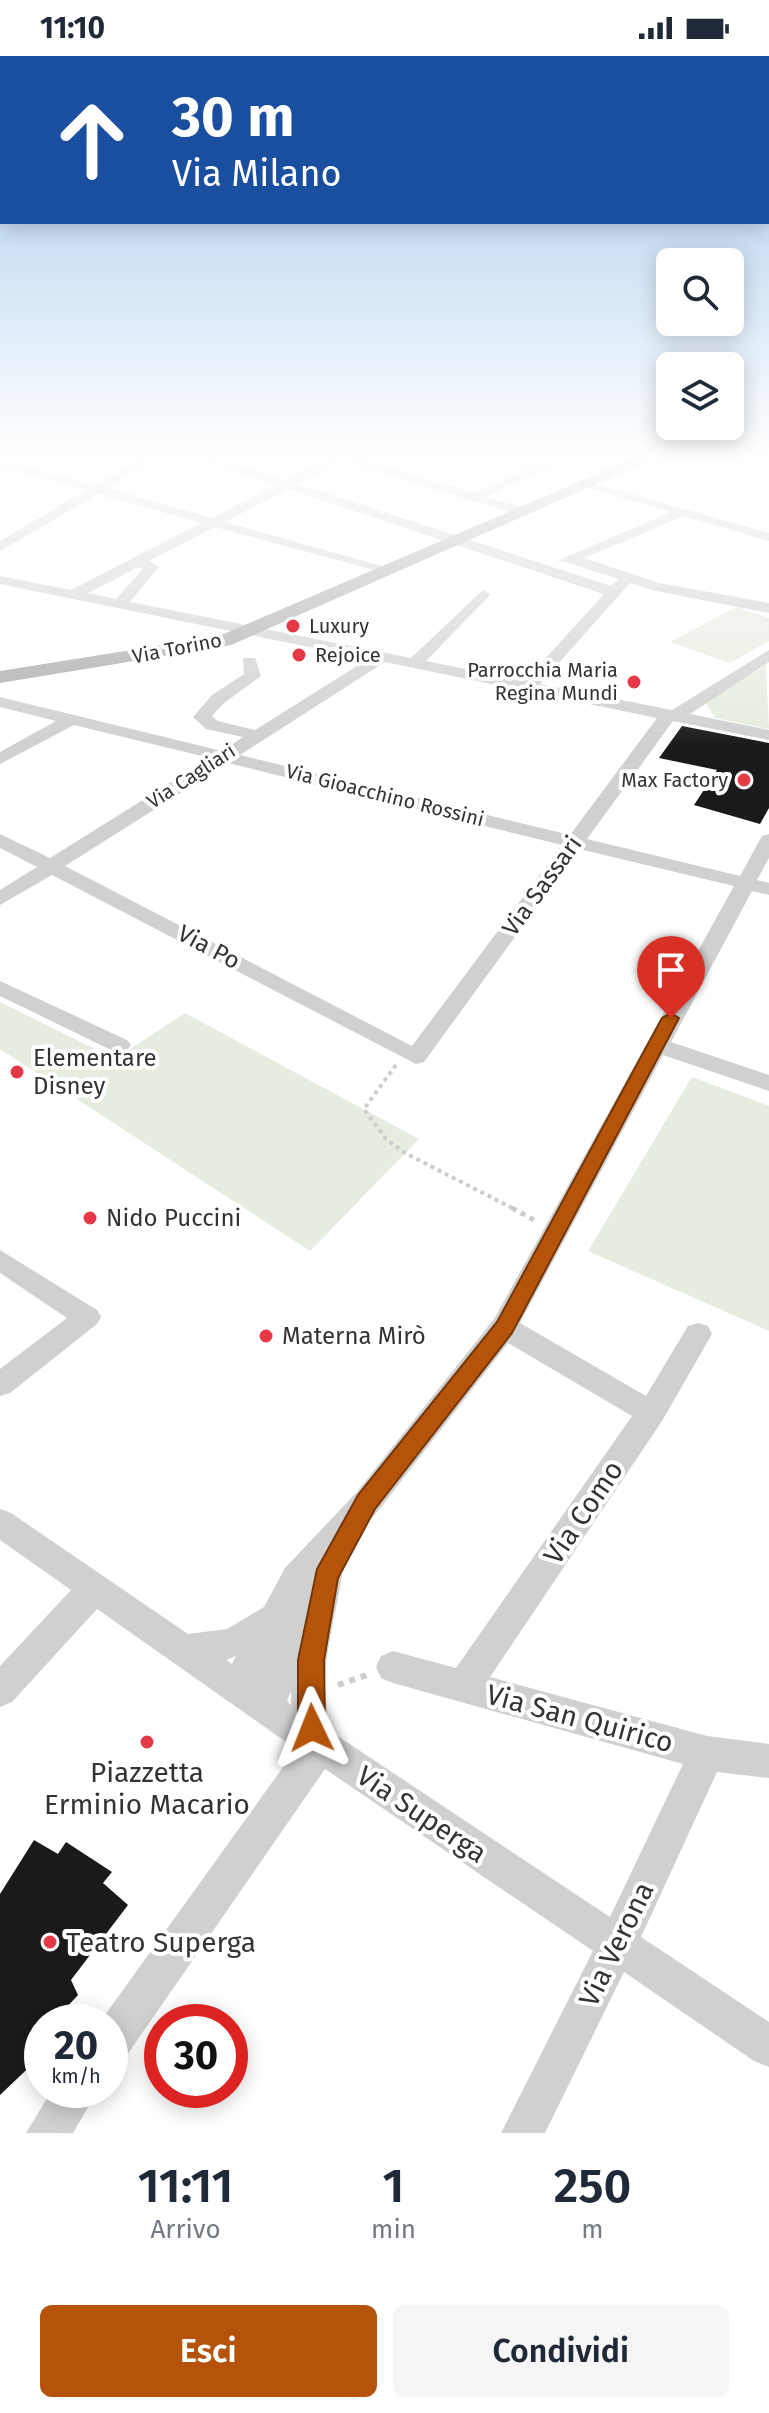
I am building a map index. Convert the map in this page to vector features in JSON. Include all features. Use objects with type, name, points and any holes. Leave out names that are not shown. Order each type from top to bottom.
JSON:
[{"type":"main road","name":"Via Torino","points":[[0,677],[208,645],[429,552]]},
{"type":"street","points":[[73,595],[154,552]]},
{"type":"street","points":[[317,552],[384,571]]},
{"type":"street","points":[[498,552],[613,592]]},
{"type":"street","points":[[547,568],[585,552]]},
{"type":"street","points":[[570,558],[627,578],[769,608]]},
{"type":"street","points":[[120,604],[152,567],[135,562]]},
{"type":"street","points":[[528,687],[627,578]]},
{"type":"street","points":[[0,580],[769,735]]},
{"type":"street","points":[[415,663],[483,594]]},
{"type":"street","points":[[672,715],[769,655]]},
{"type":"street","name":"Via Cagliari","points":[[0,899],[384,656]]},
{"type":"street","points":[[249,661],[253,676],[218,699],[202,717],[212,725],[255,735]]},
{"type":"street","name":"Via Gioacchino Rossini","points":[[0,702],[758,886]]},
{"type":"street","name":"Via Sassari","points":[[411,1054],[672,715]]},
{"type":"street","points":[[0,759],[72,719]]},
{"type":"street","name":"Via Po","points":[[0,840],[411,1054]]},
{"type":"street","points":[[252,1696],[276,1615],[297,1578],[367,1502],[504,1327],[656,1045],[758,886],[769,840]]},
{"type":"street","points":[[0,988],[119,1045]]},
{"type":"street","points":[[656,1045],[769,1083]]},
{"type":"street","points":[[0,1260],[87,1317],[0,1385]]},
{"type":"street","points":[[504,1327],[651,1413]]},
{"type":"street","name":"Via Como","points":[[463,1687],[651,1413],[698,1334]]},
{"type":"street","points":[[252,1696],[326,1576],[367,1502]]},
{"type":"street","name":"Via Superga","points":[[0,1523],[320,1745],[769,2046]]},
{"type":"street","points":[[128,2017],[320,1745],[312,1728],[311,1660],[326,1576]]},
{"type":"street","points":[[0,1691],[95,1587]]},
{"type":"street","points":[[186,1650],[229,1645],[254,1633],[276,1615]]},
{"type":"street","name":"Via San Quirico","points":[[393,1667],[707,1753],[769,1761]]},
{"type":"street","name":"Via Verona","points":[[522,2133],[617,1945],[707,1753]]},
{"type":"street","points":[[47,2133],[64,2108]]},
{"type":"path","points":[[411,1054],[364,1109],[370,1119],[405,1153],[556,1232]]},
{"type":"path","points":[[310,1694],[393,1667]]},
{"type":"shaded area","points":[[736,607],[769,618],[769,641],[730,663],[670,642]]},
{"type":"shaded area","points":[[766,665],[769,729],[715,718],[704,700]]},
{"type":"shaded area","points":[[0,1002],[115,1059],[185,1013],[419,1139],[310,1251],[0,1049]]},
{"type":"shaded area","points":[[692,1077],[769,1106],[769,1331],[588,1251]]},
{"type":"building","name":"Max Factory","points":[[682,726],[769,743],[769,808],[760,824],[694,805],[717,770],[659,758]]},
{"type":"building","name":"Teatro Superga","points":[[34,1840],[58,1854],[66,1842],[112,1872],[103,1883],[128,1905],[71,1980],[78,1995],[70,2004],[24,2004],[24,2072],[0,2095],[0,1894]]},
{"type":"place","name":"Luxury","points":[[293,626]]},
{"type":"place","name":"Rejoice","points":[[299,655]]},
{"type":"place","name":"Parrocchia Maria Regina Mundi","points":[[634,682]]},
{"type":"place","name":"Max Factory","points":[[744,780]]},
{"type":"place","name":"Elementare Disney","points":[[17,1072]]},
{"type":"place","name":"Nido Puccini","points":[[90,1218]]},
{"type":"place","name":"Materna Mirò","points":[[266,1336]]},
{"type":"place","name":"Piazzetta Erminio Macario","points":[[147,1742]]},
{"type":"place","name":"Teatro Superga","points":[[50,1942]]},
{"type":"route","points":[[312,1728],[309,1701],[311,1660],[326,1576],[367,1502],[504,1327],[671,1018]]}]
